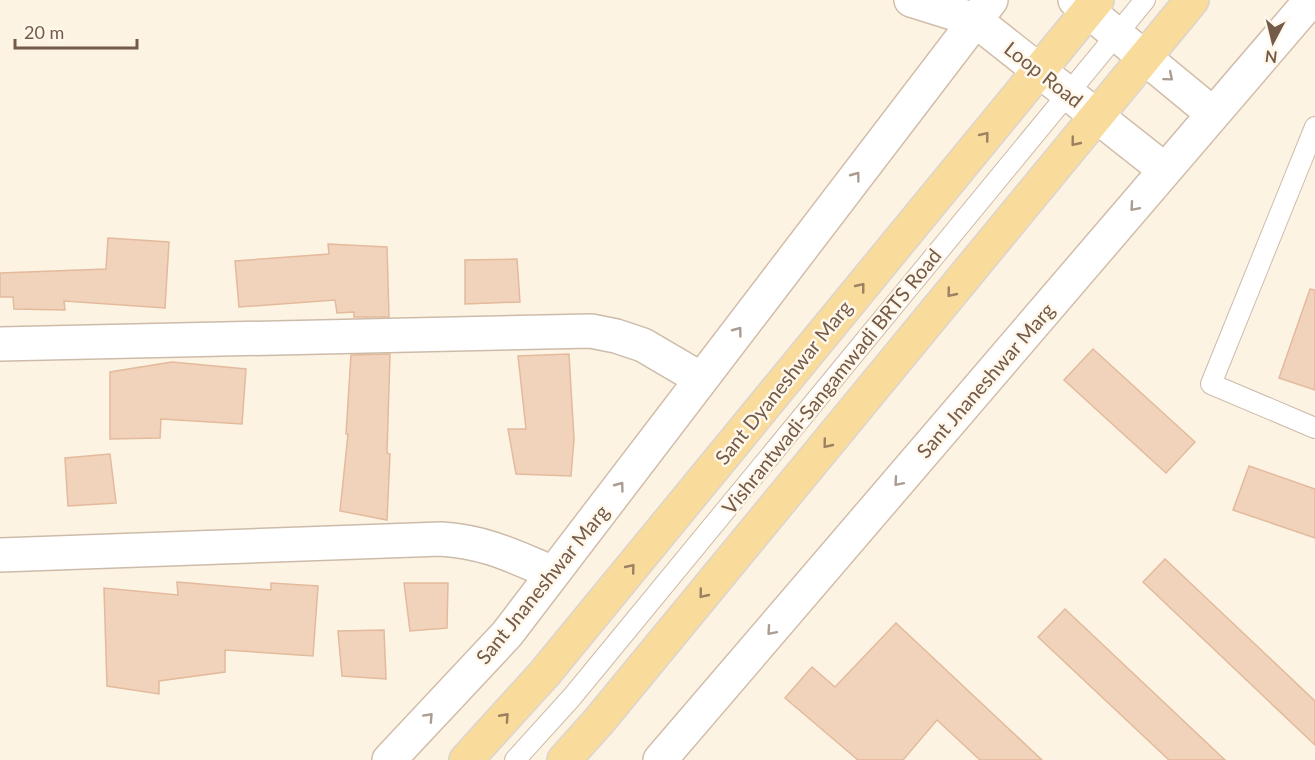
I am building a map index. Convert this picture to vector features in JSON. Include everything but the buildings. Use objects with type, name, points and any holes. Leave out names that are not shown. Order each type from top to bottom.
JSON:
[{"type":"main road","points":[[564,760],[607,712],[1192,0]]},
{"type":"main road","name":"Sant Dyaneshwar Marg","points":[[466,760],[545,673],[1039,70],[1087,3]]},
{"type":"street","name":"Loop Road","points":[[911,0],[983,10],[1039,70],[1165,170]]},
{"type":"street","name":"Sant Jnaneshwar Marg","points":[[660,760],[1311,0]]},
{"type":"street","points":[[1087,3],[1116,33],[1213,114]]},
{"type":"street","name":"Sant Jnaneshwar Marg","points":[[389,760],[507,634],[983,10]]},
{"type":"street","points":[[0,344],[591,331],[643,345],[701,379]]},
{"type":"street","points":[[0,555],[441,539],[465,541],[495,548],[553,573]]},
{"type":"lane","name":"Vishrantwadi-Sangamwadi BRTS Road","points":[[515,760],[572,697],[1144,0]]},
{"type":"lane","points":[[1315,128],[1211,384],[1315,428]]}]
